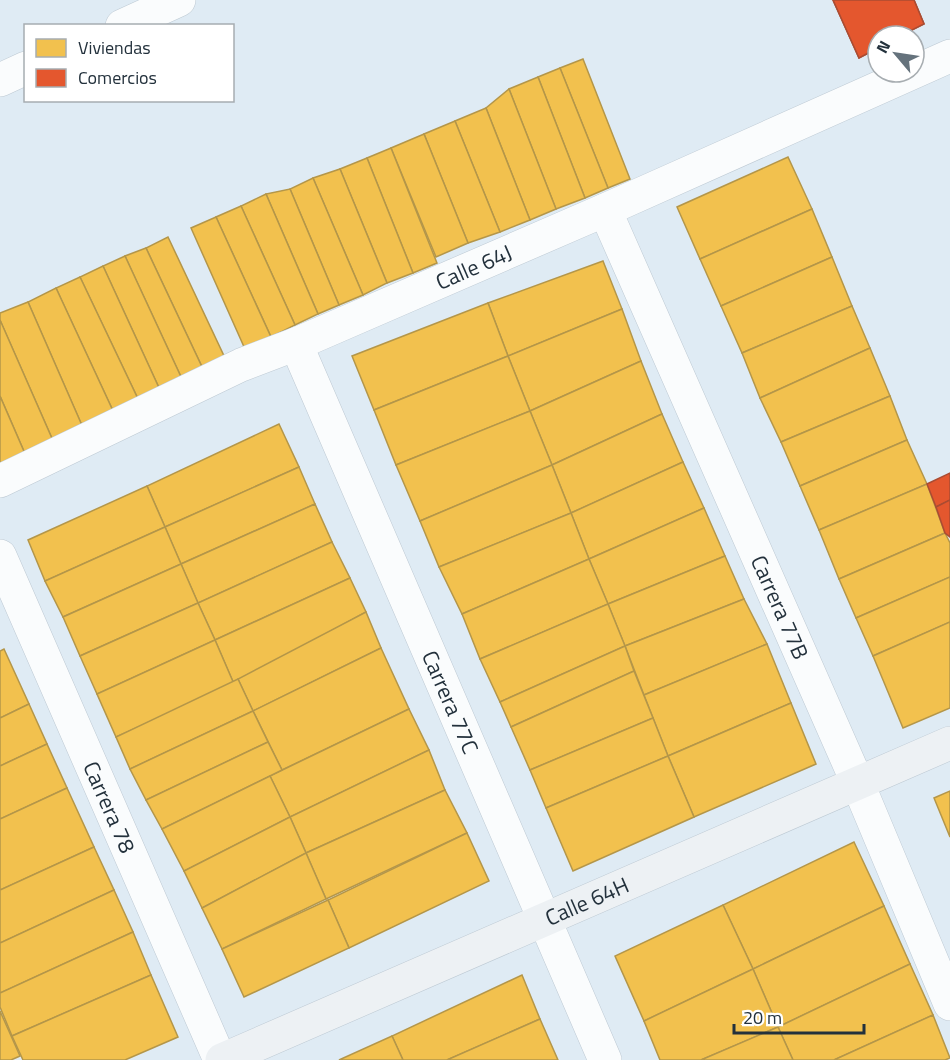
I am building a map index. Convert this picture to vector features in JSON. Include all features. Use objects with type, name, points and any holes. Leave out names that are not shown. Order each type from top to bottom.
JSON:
[{"type":"street","points":[[126,24],[178,0]]},
{"type":"street","name":"Calle 64J","points":[[0,481],[241,365],[296,344],[605,210],[950,56]]},
{"type":"street","points":[[0,80],[24,69]]},
{"type":"street","name":"Carrera 77B","points":[[605,210],[858,783],[950,1004]]},
{"type":"street","name":"Carrera 77C","points":[[296,344],[604,1060]]},
{"type":"street","name":"Carrera 78","points":[[0,556],[221,1060]]},
{"type":"street","name":"Calle 64H","points":[[221,1060],[950,743]]},
{"type":"building: Viviendas","points":[[583,59],[630,179],[608,188],[560,68]]},
{"type":"building: Viviendas","points":[[560,68],[608,188],[585,198],[538,77]]},
{"type":"building: Viviendas","points":[[538,77],[585,198],[556,209],[509,89]]},
{"type":"building: Viviendas","points":[[509,89],[556,209],[530,220],[486,108]]},
{"type":"building: Viviendas","points":[[486,108],[530,220],[500,232],[455,121]]},
{"type":"building: Viviendas","points":[[455,121],[500,232],[468,243],[424,134]]},
{"type":"building: Viviendas","points":[[424,134],[468,243],[436,257],[391,148]]},
{"type":"building: Viviendas","points":[[391,148],[437,263],[413,273],[367,158]]},
{"type":"building: Viviendas","points":[[788,157],[812,209],[700,259],[677,207]]},
{"type":"building: Viviendas","points":[[367,158],[413,273],[387,283],[340,169]]},
{"type":"building: Viviendas","points":[[340,169],[387,283],[363,295],[313,178]]},
{"type":"building: Viviendas","points":[[313,178],[363,295],[339,305],[290,189]]},
{"type":"building: Viviendas","points":[[290,189],[339,305],[318,314],[266,194]]},
{"type":"building: Viviendas","points":[[266,194],[318,314],[295,325],[241,206]]},
{"type":"building: Viviendas","points":[[241,206],[295,325],[271,337],[216,217]]},
{"type":"building: Viviendas","points":[[812,209],[832,257],[721,306],[700,259]]},
{"type":"building: Viviendas","points":[[216,217],[271,337],[245,349],[191,228]]},
{"type":"building: Viviendas","points":[[168,237],[225,358],[203,369],[146,248]]},
{"type":"building: Viviendas","points":[[146,248],[203,369],[182,379],[125,256]]},
{"type":"building: Viviendas","points":[[125,256],[182,379],[160,390],[103,266]]},
{"type":"building: Viviendas","points":[[832,257],[852,306],[742,353],[721,306]]},
{"type":"building: Viviendas","points":[[603,261],[622,309],[508,356],[488,303]]},
{"type":"building: Viviendas","points":[[103,266],[160,390],[139,401],[80,277]]},
{"type":"building: Viviendas","points":[[80,277],[139,401],[114,413],[56,288]]},
{"type":"building: Viviendas","points":[[56,288],[114,413],[84,430],[28,302]]},
{"type":"building: Viviendas","points":[[28,302],[84,430],[54,443],[0,320],[0,313]]},
{"type":"building: Viviendas","points":[[488,303],[508,356],[374,410],[352,356]]},
{"type":"building: Viviendas","points":[[852,306],[870,348],[760,398],[742,353]]},
{"type":"building: Viviendas","points":[[622,309],[641,361],[530,411],[508,356]]},
{"type":"building: Viviendas","points":[[0,320],[54,443],[26,456],[0,396]]},
{"type":"building: Viviendas","points":[[870,348],[890,396],[781,442],[760,398]]},
{"type":"building: Viviendas","points":[[508,356],[530,411],[396,465],[374,410]]},
{"type":"building: Viviendas","points":[[641,361],[662,414],[552,465],[530,411]]},
{"type":"building: Viviendas","points":[[0,396],[26,456],[0,468]]},
{"type":"building: Viviendas","points":[[890,396],[907,440],[800,486],[781,442]]},
{"type":"building: Viviendas","points":[[530,411],[552,465],[420,521],[396,465]]},
{"type":"building: Viviendas","points":[[662,414],[683,462],[571,513],[552,465]]},
{"type":"building: Viviendas","points":[[279,424],[299,467],[165,527],[147,486]]},
{"type":"building: Viviendas","points":[[907,440],[927,484],[819,530],[800,486]]},
{"type":"building: Viviendas","points":[[683,462],[704,508],[589,559],[571,513]]},
{"type":"building: Viviendas","points":[[552,465],[571,513],[439,567],[420,521]]},
{"type":"building: Viviendas","points":[[299,467],[315,504],[181,564],[165,527]]},
{"type":"building: Viviendas","points":[[927,484],[945,533],[839,579],[819,530]]},
{"type":"building: Viviendas","points":[[147,486],[165,527],[45,581],[28,540]]},
{"type":"building: Viviendas","points":[[315,504],[332,542],[198,603],[181,564]]},
{"type":"building: Viviendas","points":[[704,508],[725,556],[608,604],[589,559]]},
{"type":"building: Viviendas","points":[[571,513],[589,559],[462,614],[439,567]]},
{"type":"building: Viviendas","points":[[165,527],[181,564],[63,617],[45,581]]},
{"type":"building: Viviendas","points":[[945,533],[950,543],[950,577],[856,618],[839,579]]},
{"type":"building: Viviendas","points":[[332,542],[350,578],[215,640],[198,603]]},
{"type":"building: Viviendas","points":[[725,556],[744,599],[625,646],[608,604]]},
{"type":"building: Viviendas","points":[[589,559],[608,604],[480,659],[462,614]]},
{"type":"building: Viviendas","points":[[181,564],[198,603],[80,656],[63,617]]},
{"type":"building: Viviendas","points":[[950,577],[950,622],[873,656],[856,618]]},
{"type":"building: Viviendas","points":[[350,578],[366,612],[234,684],[215,640]]},
{"type":"building: Viviendas","points":[[744,599],[767,644],[644,695],[625,646]]},
{"type":"building: Viviendas","points":[[198,603],[215,640],[97,694],[80,656]]},
{"type":"building: Viviendas","points":[[608,604],[625,646],[500,702],[480,659]]},
{"type":"building: Viviendas","points":[[366,612],[381,648],[253,711],[238,679]]},
{"type":"building: Viviendas","points":[[950,622],[950,708],[903,728],[873,656]]},
{"type":"building: Viviendas","points":[[215,640],[234,684],[116,737],[97,694]]},
{"type":"building: Viviendas","points":[[767,644],[791,703],[668,756],[644,695]]},
{"type":"building: Viviendas","points":[[625,646],[634,671],[511,727],[500,702]]},
{"type":"building: Viviendas","points":[[381,648],[409,709],[282,770],[253,711]]},
{"type":"building: Viviendas","points":[[4,649],[29,704],[0,718],[0,651]]},
{"type":"building: Viviendas","points":[[634,671],[653,718],[530,770],[511,727]]},
{"type":"building: Viviendas","points":[[238,679],[253,711],[130,769],[116,737]]},
{"type":"building: Viviendas","points":[[791,703],[816,764],[694,817],[668,756]]},
{"type":"building: Viviendas","points":[[29,704],[47,744],[0,766],[0,718]]},
{"type":"building: Viviendas","points":[[409,709],[429,750],[290,817],[270,776]]},
{"type":"building: Viviendas","points":[[253,711],[268,742],[146,800],[130,769]]},
{"type":"building: Viviendas","points":[[653,718],[668,756],[546,808],[530,770]]},
{"type":"building: Viviendas","points":[[268,742],[282,770],[162,829],[146,800]]},
{"type":"building: Viviendas","points":[[47,744],[67,788],[0,819],[0,766]]},
{"type":"building: Viviendas","points":[[429,750],[445,790],[306,853],[290,817]]},
{"type":"building: Viviendas","points":[[668,756],[694,817],[573,871],[546,808]]},
{"type":"building: Viviendas","points":[[270,776],[290,817],[184,871],[162,829]]},
{"type":"building: Viviendas","points":[[67,788],[94,847],[0,890],[0,819]]},
{"type":"building: Viviendas","points":[[445,790],[467,833],[326,899],[306,853]]},
{"type":"building: Viviendas","points":[[950,791],[950,837],[934,798]]},
{"type":"building: Viviendas","points":[[290,817],[306,853],[202,908],[184,871]]},
{"type":"building: Viviendas","points":[[467,833],[489,881],[349,948],[328,900]]},
{"type":"building: Viviendas","points":[[854,842],[884,906],[753,969],[723,905]]},
{"type":"building: Viviendas","points":[[94,847],[114,890],[0,943],[0,890]]},
{"type":"building: Viviendas","points":[[306,853],[326,899],[222,949],[202,908]]},
{"type":"building: Viviendas","points":[[114,890],[133,932],[0,993],[0,943]]},
{"type":"building: Viviendas","points":[[328,900],[349,948],[244,997],[222,949]]},
{"type":"building: Viviendas","points":[[723,905],[753,969],[644,1021],[615,956]]},
{"type":"building: Viviendas","points":[[884,906],[910,964],[778,1027],[753,969]]},
{"type":"building: Viviendas","points":[[133,932],[151,975],[12,1036],[0,1007],[0,993]]},
{"type":"building: Viviendas","points":[[910,964],[933,1015],[834,1060],[793,1060],[778,1027]]},
{"type":"building: Viviendas","points":[[753,969],[778,1027],[701,1060],[660,1060],[644,1021]]},
{"type":"building: Viviendas","points":[[151,975],[178,1037],[125,1060],[23,1060],[12,1036]]},
{"type":"building: Viviendas","points":[[522,975],[540,1019],[447,1060],[403,1060],[392,1036]]},
{"type":"building: Viviendas","points":[[0,1011],[20,1056],[11,1060],[0,1060]]},
{"type":"building: Viviendas","points":[[933,1015],[950,1058],[945,1060],[834,1060]]},
{"type":"building: Viviendas","points":[[540,1019],[558,1060],[447,1060]]},
{"type":"building: Viviendas","points":[[778,1027],[793,1060],[701,1060]]},
{"type":"building: Viviendas","points":[[392,1036],[403,1060],[339,1060]]},
{"type":"building: Comercios","points":[[833,0],[914,0],[924,24],[866,24],[866,54],[859,58]]},
{"type":"building: Comercios","points":[[833,0],[914,0],[924,24],[866,24],[866,54],[859,58]]},
{"type":"building: Comercios","points":[[950,473],[950,500],[936,507],[927,484]]},
{"type":"building: Comercios","points":[[950,500],[950,537],[945,533],[936,507]]}]
